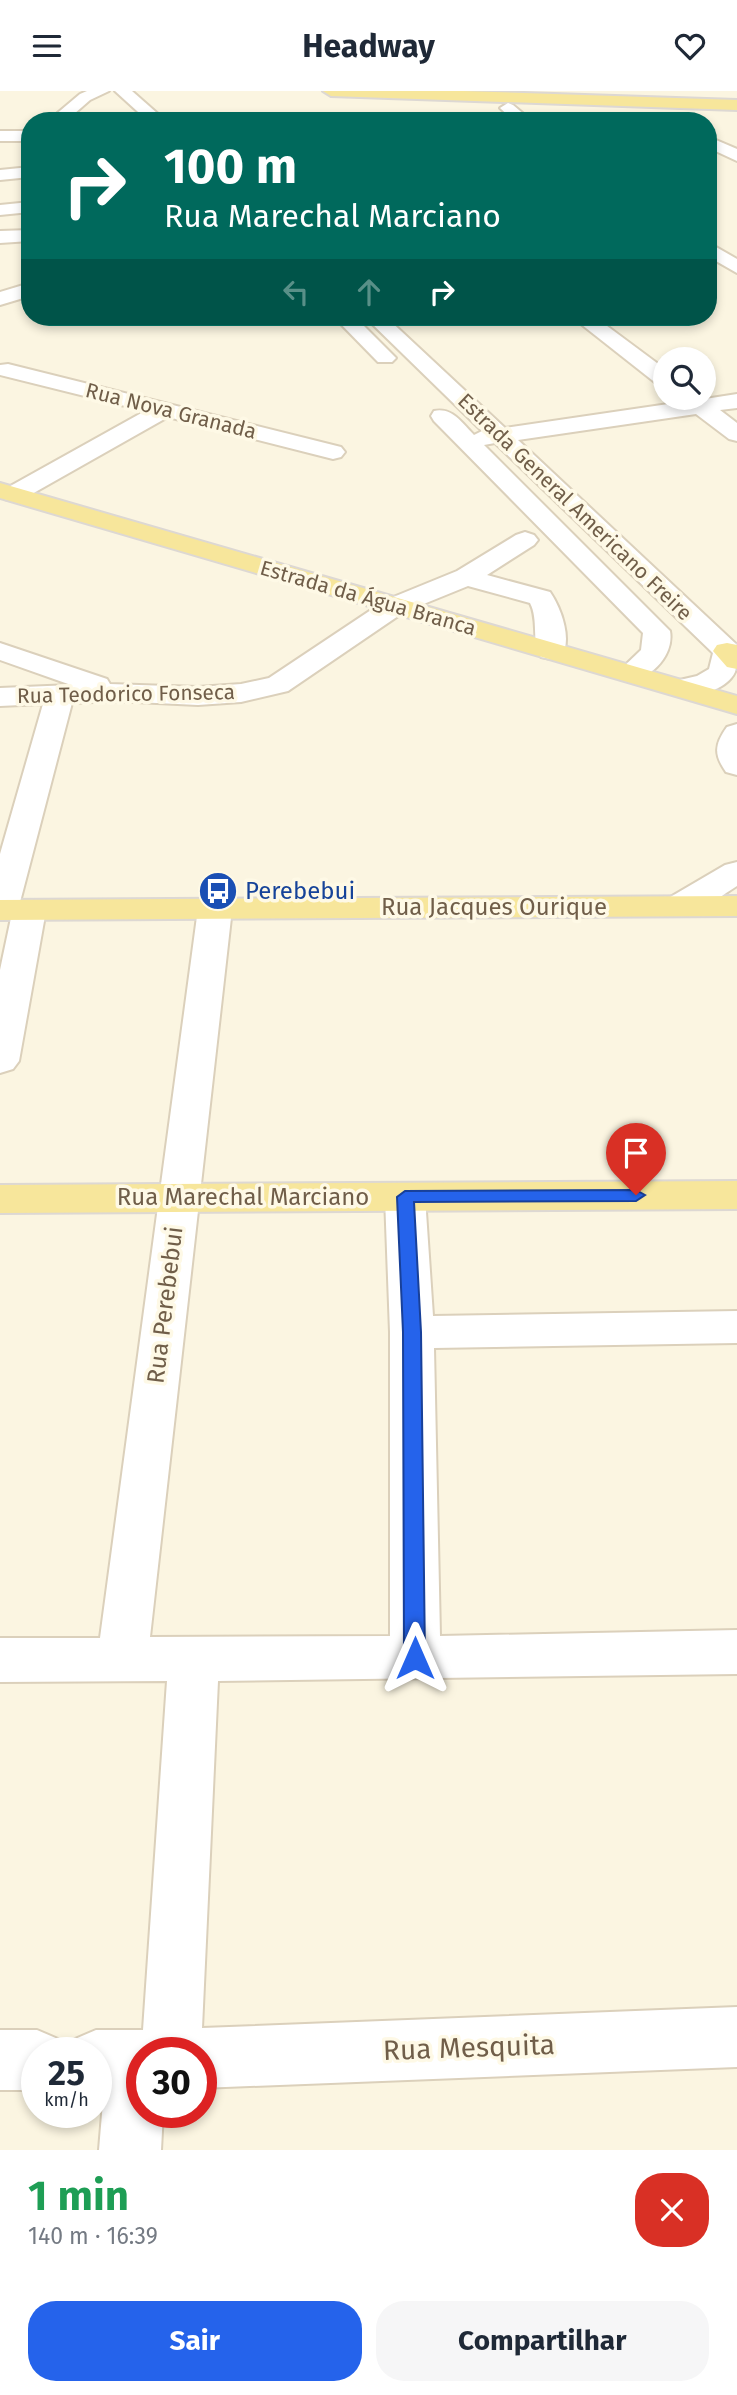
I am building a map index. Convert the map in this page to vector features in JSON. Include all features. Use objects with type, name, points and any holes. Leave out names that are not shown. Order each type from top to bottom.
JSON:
[{"type":"main road","points":[[331,91],[737,105]]},
{"type":"main road","points":[[476,91],[494,96]]},
{"type":"main road","name":"Estrada da Água Branca","points":[[7,492],[737,705]]},
{"type":"main road","name":"Rua Jacques Ourique","points":[[10,910],[737,906]]},
{"type":"main road","name":"Rua Marechal Marciano","points":[[0,1199],[737,1195]]},
{"type":"street","points":[[67,112],[85,97],[101,91]]},
{"type":"street","points":[[130,92],[149,112]]},
{"type":"street","points":[[508,108],[513,112]]},
{"type":"street","points":[[0,136],[21,136]]},
{"type":"street","points":[[717,142],[737,143]]},
{"type":"street","points":[[717,146],[737,156]]},
{"type":"street","points":[[0,175],[21,173]]},
{"type":"street","points":[[0,211],[21,208]]},
{"type":"street","points":[[0,237],[21,236]]},
{"type":"street","points":[[717,254],[737,267]]},
{"type":"street","points":[[0,299],[21,292]]},
{"type":"street","points":[[353,326],[401,374]]},
{"type":"street","name":"Estrada General Americano Freire","points":[[384,326],[732,656],[722,673],[708,681],[681,688]]},
{"type":"street","points":[[594,326],[653,370]]},
{"type":"street","name":"Rua Nova Granada","points":[[8,370],[333,452]]},
{"type":"street","points":[[716,402],[737,401]]},
{"type":"street","name":"Estrada General Americano Freire","points":[[429,402],[656,631],[659,645],[656,651],[631,673]]},
{"type":"street","points":[[467,440],[653,409]]},
{"type":"street","points":[[7,492],[164,410]]},
{"type":"street","points":[[706,410],[737,434]]},
{"type":"street","name":"Rua Teodorico Fonseca","points":[[0,695],[116,692],[198,696],[241,693],[278,685],[395,606],[466,576],[525,540]]},
{"type":"street","points":[[466,576],[541,598],[549,613],[551,651]]},
{"type":"street","points":[[0,651],[116,692]]},
{"type":"street","points":[[0,695],[22,680],[29,661]]},
{"type":"street","points":[[0,1061],[10,910],[60,694]]},
{"type":"street","points":[[737,733],[730,743],[731,758],[737,766]]},
{"type":"street","points":[[679,906],[737,872]]},
{"type":"street","name":"Rua Perebebui","points":[[122,1660],[215,909]]},
{"type":"street","points":[[405,1197],[412,1332],[415,1658]]},
{"type":"street","points":[[412,1332],[737,1327]]},
{"type":"street","points":[[0,1660],[415,1658],[737,1652]]},
{"type":"street","points":[[139,2037],[194,1660]]},
{"type":"street","name":"Rua Mesquita","points":[[217,2057],[737,2036]]},
{"type":"street","points":[[0,2060],[21,2060]]},
{"type":"street","points":[[130,2150],[131,2128]]},
{"type":"place","name":"Perebebui","points":[[218,891]]},
{"type":"route","points":[[415,1658],[412,1332],[405,1197],[636,1195]]}]
